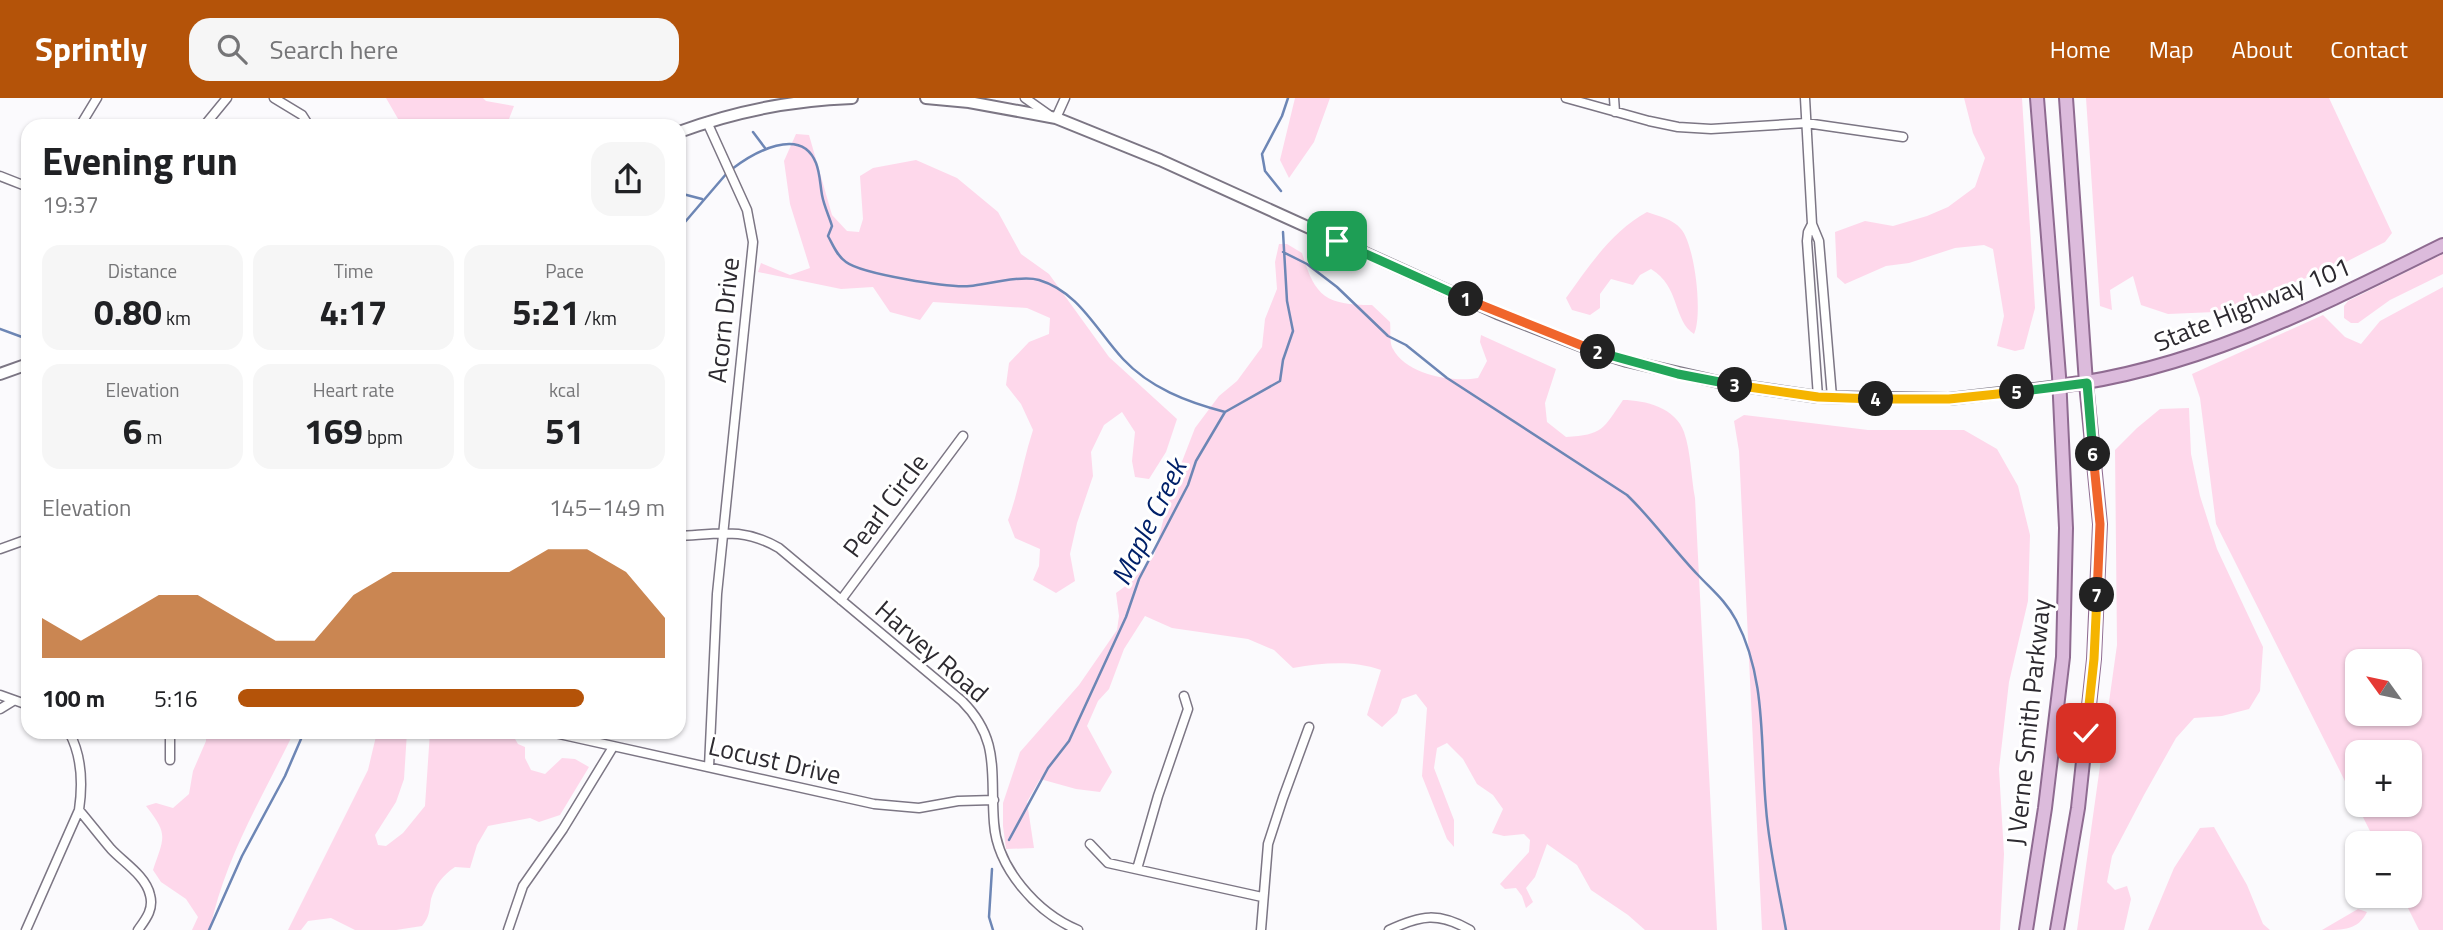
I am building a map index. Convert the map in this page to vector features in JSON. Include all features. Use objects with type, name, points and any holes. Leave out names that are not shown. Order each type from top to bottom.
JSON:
[{"type":"main road","points":[[686,130],[707,122],[798,103],[852,98]]},
{"type":"main road","points":[[926,98],[960,100],[1054,118],[1160,160],[1497,313],[1584,347],[1678,374],[1818,397],[1949,399],[2065,385]]},
{"type":"main road","name":"J Verne Smith Parkway","points":[[2026,930],[2045,808],[2063,657],[2066,528],[2065,385],[2037,98]]},
{"type":"main road","points":[[2057,930],[2078,808],[2094,659],[2100,524],[2066,98]]},
{"type":"main road","name":"State Highway 101","points":[[2065,385],[2087,383],[2150,369],[2233,342],[2307,311],[2443,244]]},
{"type":"main road","points":[[0,374],[21,366]]},
{"type":"street","points":[[84,119],[97,98]]},
{"type":"street","points":[[210,119],[227,98]]},
{"type":"street","points":[[274,98],[305,119]]},
{"type":"street","points":[[1025,98],[1054,118],[1065,98]]},
{"type":"street","points":[[1566,98],[1649,121],[1694,129],[1806,123],[1903,137]]},
{"type":"street","points":[[1614,98],[1615,112]]},
{"type":"street","points":[[1805,98],[1812,224],[1819,241],[1832,397]]},
{"type":"street","name":"Acorn Drive","points":[[707,122],[747,210],[753,242],[717,594],[709,767]]},
{"type":"street","points":[[0,176],[21,184]]},
{"type":"street","points":[[1812,224],[1807,241],[1818,397]]},
{"type":"street","name":"Pearl Circle","points":[[841,600],[963,436]]},
{"type":"street","name":"Harvey Road","points":[[686,535],[723,531],[746,534],[779,548],[971,710],[981,723],[992,752],[996,838],[1014,875],[1038,903],[1078,930]]},
{"type":"street","points":[[0,549],[21,542]]},
{"type":"street","points":[[0,695],[21,703]]},
{"type":"street","points":[[1137,869],[1158,796],[1188,709],[1184,696]]},
{"type":"street","points":[[0,709],[13,701]]},
{"type":"street","points":[[1261,930],[1268,844],[1310,727]]},
{"type":"street","points":[[26,930],[79,810],[81,772],[78,753],[72,739]]},
{"type":"street","points":[[170,739],[170,760]]},
{"type":"street","name":"Locust Drive","points":[[579,739],[889,806],[919,808],[958,801],[994,800]]},
{"type":"street","points":[[508,930],[523,886],[563,829],[613,747]]},
{"type":"street","points":[[79,810],[108,846],[141,878],[149,891],[151,907],[138,930]]},
{"type":"street","points":[[1090,844],[1108,863],[1262,897]]},
{"type":"street","points":[[1389,930],[1425,916],[1451,920],[1470,930]]},
{"type":"shaded area","points":[[386,98],[483,98],[486,101],[514,106],[509,119],[398,119]]},
{"type":"shaded area","points":[[1295,98],[1330,98],[1314,142],[1289,178],[1280,160]]},
{"type":"shaded area","points":[[1964,98],[2022,98],[2035,308],[2024,349],[2015,351],[1997,346],[2004,316],[1993,249],[1984,245],[1955,248],[1909,263],[1886,266],[1845,284],[1837,277],[1835,232],[1865,221],[1893,226],[1927,216],[1948,207],[1975,187],[1985,158],[1973,133]]},
{"type":"shaded area","points":[[2086,98],[2329,98],[2392,233],[2385,242],[2336,267],[2215,312],[2168,314],[2141,305],[2133,276],[2110,290],[2112,310],[2100,306]]},
{"type":"shaded area","points":[[796,134],[809,135],[832,215],[847,231],[859,232],[863,219],[860,176],[873,168],[916,160],[957,178],[998,212],[1021,254],[1049,274],[1109,357],[1177,419],[1166,452],[1149,479],[1135,477],[1132,461],[1135,432],[1122,412],[1104,425],[1091,452],[1093,476],[1070,554],[1075,581],[1056,593],[1033,580],[1039,566],[1040,549],[1015,538],[1008,520],[1033,430],[1021,404],[1006,385],[1009,363],[1029,342],[1049,334],[1050,318],[1027,308],[933,302],[920,320],[890,312],[873,287],[841,289],[758,272],[761,263],[790,275],[810,268],[790,204],[784,161]]},
{"type":"shaded area","points":[[1647,212],[1674,223],[1686,237],[1694,264],[1698,297],[1694,334],[1682,321],[1667,284],[1651,269],[1640,275],[1633,285],[1611,279],[1600,294],[1600,308],[1590,315],[1572,310],[1566,298],[1612,239]]},
{"type":"shaded area","points":[[1279,244],[1287,244],[1302,253],[1312,280],[1325,296],[1343,303],[1372,305],[1390,322],[1392,346],[1399,358],[1419,370],[1443,378],[1478,378],[1487,361],[1480,342],[1481,335],[1556,369],[1545,403],[1547,422],[1566,437],[1601,429],[1623,400],[1659,407],[1680,424],[1688,448],[1695,498],[1717,930],[1645,930],[1591,890],[1577,865],[1547,844],[1535,877],[1526,888],[1533,902],[1526,908],[1516,888],[1505,889],[1500,884],[1529,852],[1530,840],[1524,834],[1504,836],[1492,833],[1503,809],[1493,795],[1477,784],[1463,759],[1447,743],[1437,748],[1434,768],[1454,820],[1454,847],[1447,839],[1422,776],[1427,708],[1416,694],[1402,699],[1397,713],[1382,727],[1367,715],[1381,670],[1337,663],[1293,668],[1274,650],[1248,639],[1172,628],[1145,616],[1124,649],[1109,689],[1098,701],[1087,726],[1112,772],[1100,792],[1076,789],[1040,779],[1027,802],[1034,848],[1006,849],[1003,803],[1020,752],[1079,685],[1117,630],[1119,616],[1116,593],[1131,582],[1154,556],[1171,490],[1195,428],[1219,396],[1237,381],[1262,347],[1265,319],[1277,289],[1275,262]]},
{"type":"shaded area","points":[[2443,254],[2443,274],[2390,300],[2358,323],[2351,323],[2344,318],[2344,306],[2348,301]]},
{"type":"shaded area","points":[[2443,287],[2443,930],[2419,930],[2408,908],[2422,908],[2422,831],[2370,831],[2363,817],[2422,817],[2422,740],[2345,740],[2345,781],[2216,524],[2200,398],[2192,374],[2323,315],[2345,337],[2361,344],[2380,321]]},
{"type":"shaded area","points":[[2189,408],[2191,454],[2200,496],[2217,549],[2263,647],[2260,691],[2249,709],[2222,716],[2194,718],[2176,738],[2112,856],[2107,882],[2115,890],[2127,886],[2131,899],[2124,930],[2077,930],[2117,645],[2115,450],[2160,409]]},
{"type":"shaded area","points":[[1744,415],[1868,430],[1964,430],[1997,449],[2018,486],[2030,535],[2028,601],[2009,682],[1999,769],[2004,854],[2000,930],[1762,930],[1739,451],[1734,421]]},
{"type":"shaded area","points":[[290,739],[235,853],[216,904],[210,930],[192,930],[198,917],[186,899],[161,882],[153,870],[162,836],[158,824],[146,806],[156,803],[173,808],[189,794],[193,771],[206,741]]},
{"type":"shaded area","points":[[375,739],[407,739],[404,779],[396,802],[375,835],[378,845],[386,846],[403,833],[425,806],[430,739],[515,739],[525,747],[525,758],[531,770],[545,774],[562,758],[575,759],[589,767],[560,815],[539,822],[530,818],[488,826],[477,845],[470,868],[455,867],[437,885],[428,916],[422,926],[396,930],[355,930],[331,918],[308,921],[301,930],[288,930],[368,770]]},
{"type":"shaded area","points":[[2214,827],[2247,885],[2263,924],[2270,930],[2148,930],[2174,868],[2200,828]]},
{"type":"shaded area","points":[[2358,909],[2367,912],[2355,926],[2322,930]]},
{"type":"waterway","name":"Maple Creek","points":[[1281,191],[1265,171],[1262,154],[1282,116],[1288,98]]},
{"type":"waterway","points":[[753,132],[765,148]]},
{"type":"waterway","points":[[732,169],[764,150],[788,144],[800,146],[809,152],[816,163],[832,226],[828,236],[846,262],[869,271],[944,285],[970,286],[1014,279],[1039,280],[1065,293],[1076,303],[1123,359],[1145,378],[1197,404],[1225,412]]},
{"type":"waterway","points":[[686,221],[727,173]]},
{"type":"waterway","points":[[686,195],[702,199]]},
{"type":"waterway","name":"Maple Creek","points":[[1009,840],[1048,768],[1069,741],[1126,617],[1139,579],[1188,485],[1196,461],[1225,412],[1280,381],[1283,360],[1293,331],[1287,301],[1283,232]]},
{"type":"waterway","points":[[1283,252],[1307,264],[1337,287],[1388,336],[1406,345],[1447,378],[1627,495],[1728,607],[1746,642],[1758,689],[1767,823],[1786,930]]},
{"type":"waterway","points":[[0,329],[21,337]]},
{"type":"waterway","points":[[209,930],[242,856],[285,776],[301,739]]},
{"type":"waterway","name":"Maple Creek","points":[[992,869],[989,917],[993,930]]},
{"type":"route","points":[[1337,241],[1548,334],[1627,361],[1723,383],[1818,397],[1919,400],[1993,395],[2087,383],[2100,524],[2094,659],[2086,733]]}]
